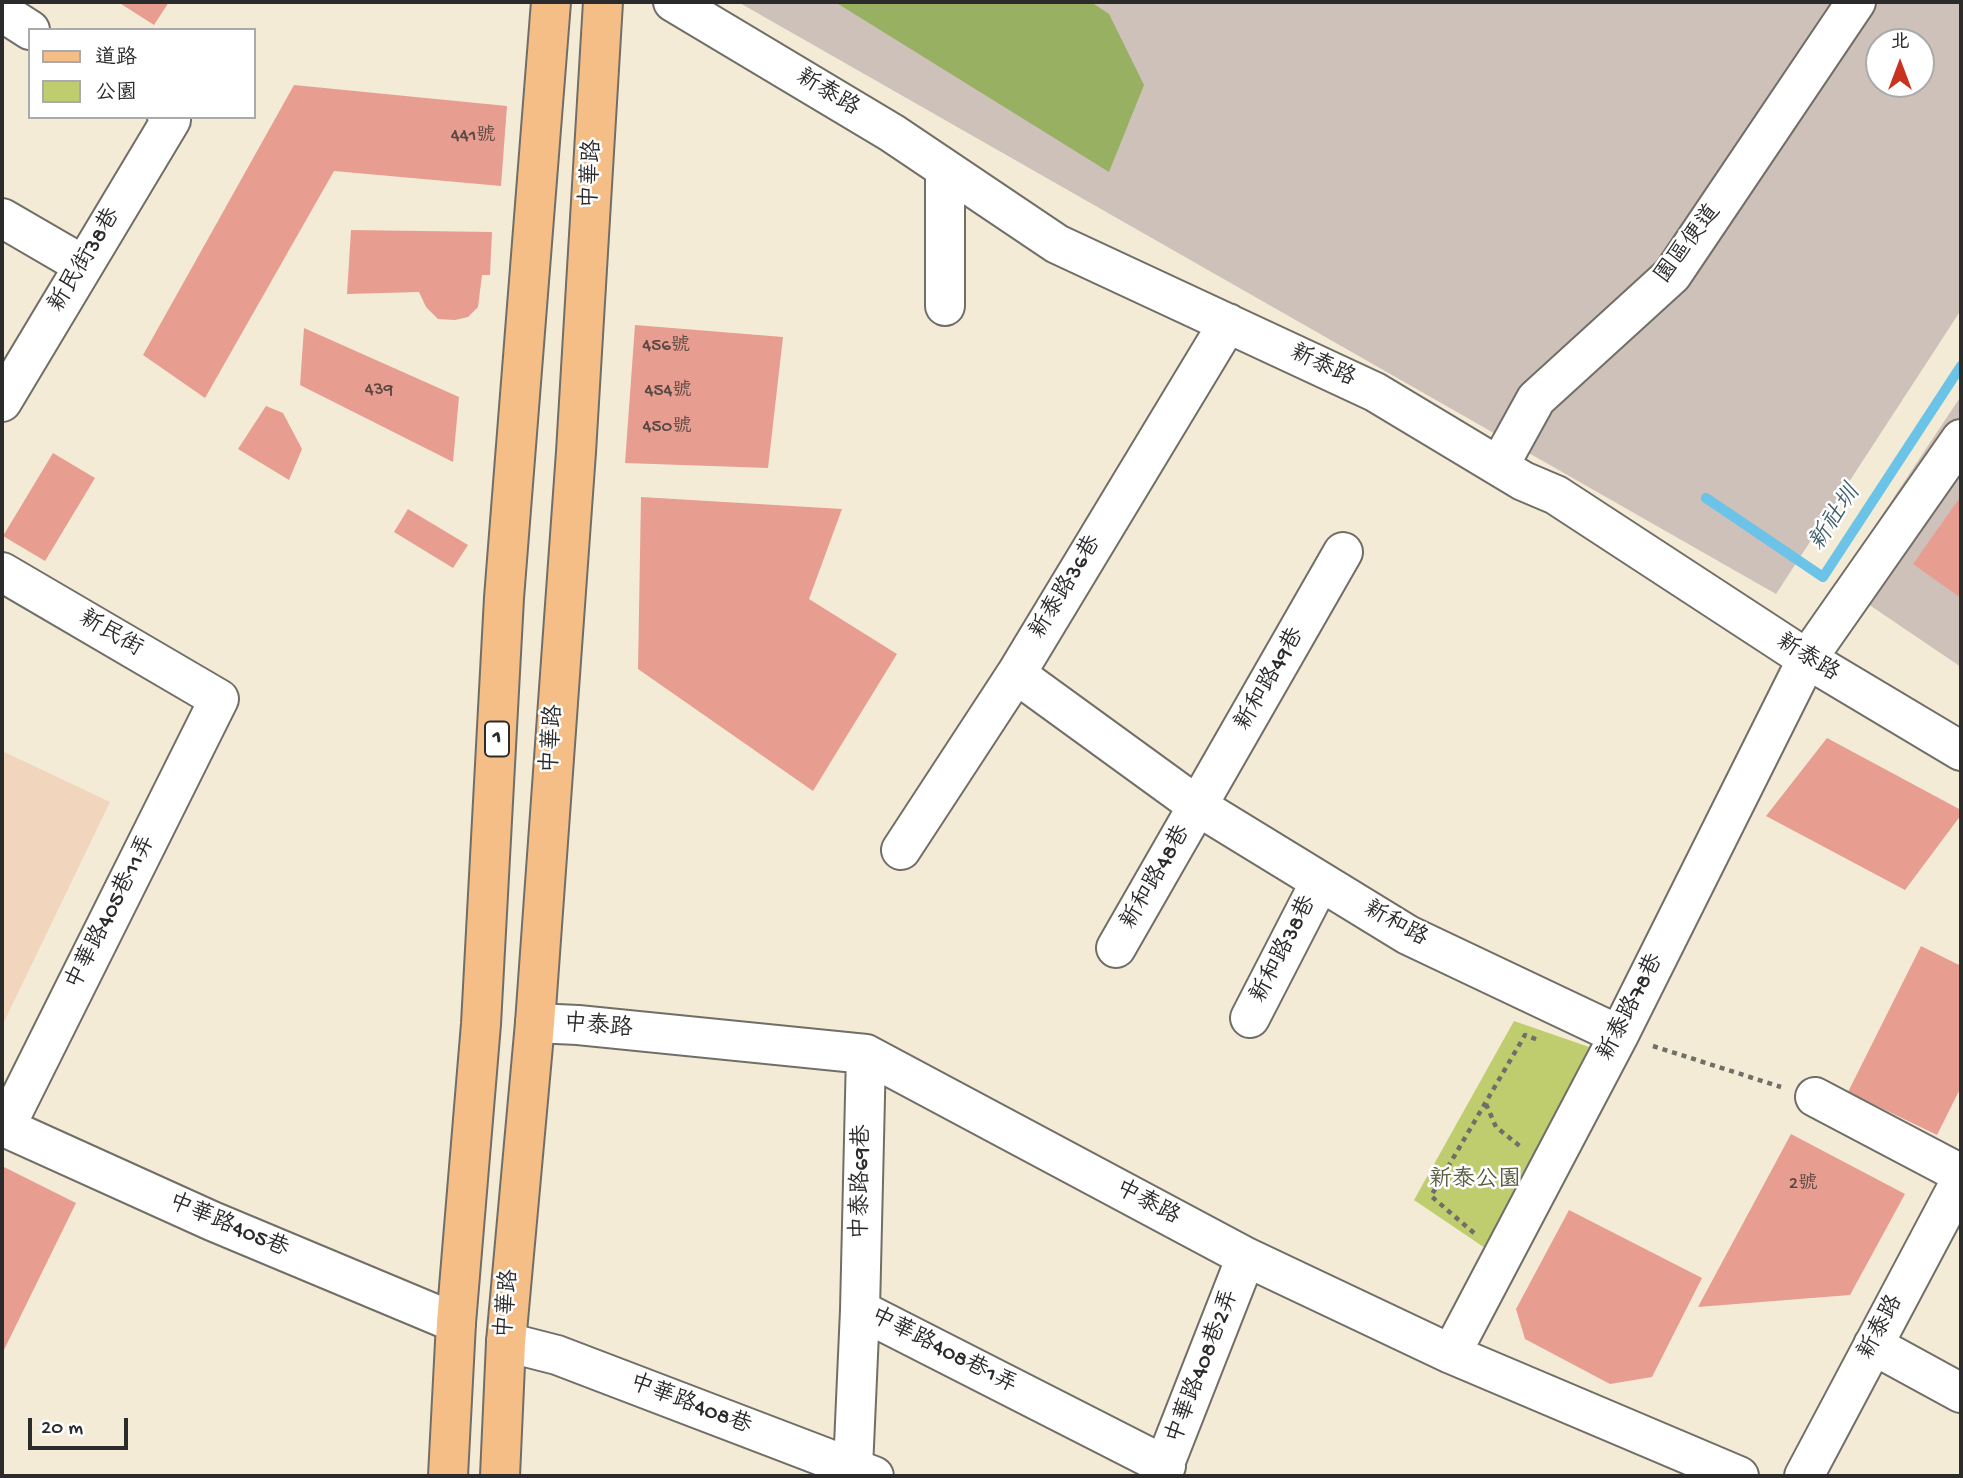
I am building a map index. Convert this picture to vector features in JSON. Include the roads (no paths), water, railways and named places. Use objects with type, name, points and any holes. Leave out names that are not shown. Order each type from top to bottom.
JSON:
[{"type":"main road","name":"1","points":[[448,1476],[456,1323],[481,1024],[504,598],[551,2]]},
{"type":"main road","name":"中華路","points":[[499,1476],[506,1342],[535,1023],[576,452],[603,2]]},
{"type":"street","name":"新泰路","points":[[673,2],[892,133],[1057,244],[1375,392],[1523,481],[1556,495],[1807,659],[1961,751]]},
{"type":"street","name":"園區便道","points":[[1499,466],[1536,400],[1672,275],[1856,2]]},
{"type":"street","points":[[2,12],[28,29]]},
{"type":"street","name":"新民街38巷","points":[[2,402],[168,119]]},
{"type":"street","points":[[945,169],[945,306]]},
{"type":"street","points":[[2,218],[83,265]]},
{"type":"street","name":"新泰路36巷","points":[[901,850],[1016,674],[1228,323]]},
{"type":"street","name":"新泰路78巷","points":[[1451,1354],[1619,1035],[1807,659],[1961,439]]},
{"type":"street","name":"新和路49巷","points":[[1199,807],[1343,552]]},
{"type":"street","name":"新民街","points":[[2,572],[219,699]]},
{"type":"street","name":"新和路","points":[[1016,674],[1199,807],[1408,935],[1619,1035]]},
{"type":"street","name":"中華路405巷11弄","points":[[4,1127],[219,699]]},
{"type":"street","name":"新和路48巷","points":[[1116,948],[1199,807]]},
{"type":"street","name":"新和路38巷","points":[[1250,1018],[1320,882]]},
{"type":"street","name":"中泰路","points":[[535,1023],[866,1054],[1246,1256],[1451,1354],[1739,1476]]},
{"type":"street","name":"中泰路69巷","points":[[860,1310],[866,1054]]},
{"type":"street","points":[[1815,1097],[1961,1174]]},
{"type":"street","name":"中華路405巷","points":[[4,1127],[212,1221],[456,1323]]},
{"type":"street","name":"新泰路","points":[[1804,1476],[1961,1180]]},
{"type":"street","name":"中華路408巷2弄","points":[[1163,1471],[1246,1256]]},
{"type":"street","name":"中華路408巷1弄","points":[[863,1472],[860,1310],[1163,1471]]},
{"type":"street","name":"中華路408巷","points":[[506,1342],[557,1355],[863,1472]]},
{"type":"street","points":[[1873,1345],[1961,1393]]},
{"type":"waterway","name":"新社圳","points":[[1706,498],[1823,577],[1961,366]]},
{"type":"park label","name":"新泰公園","points":[[1475,1181]]}]
